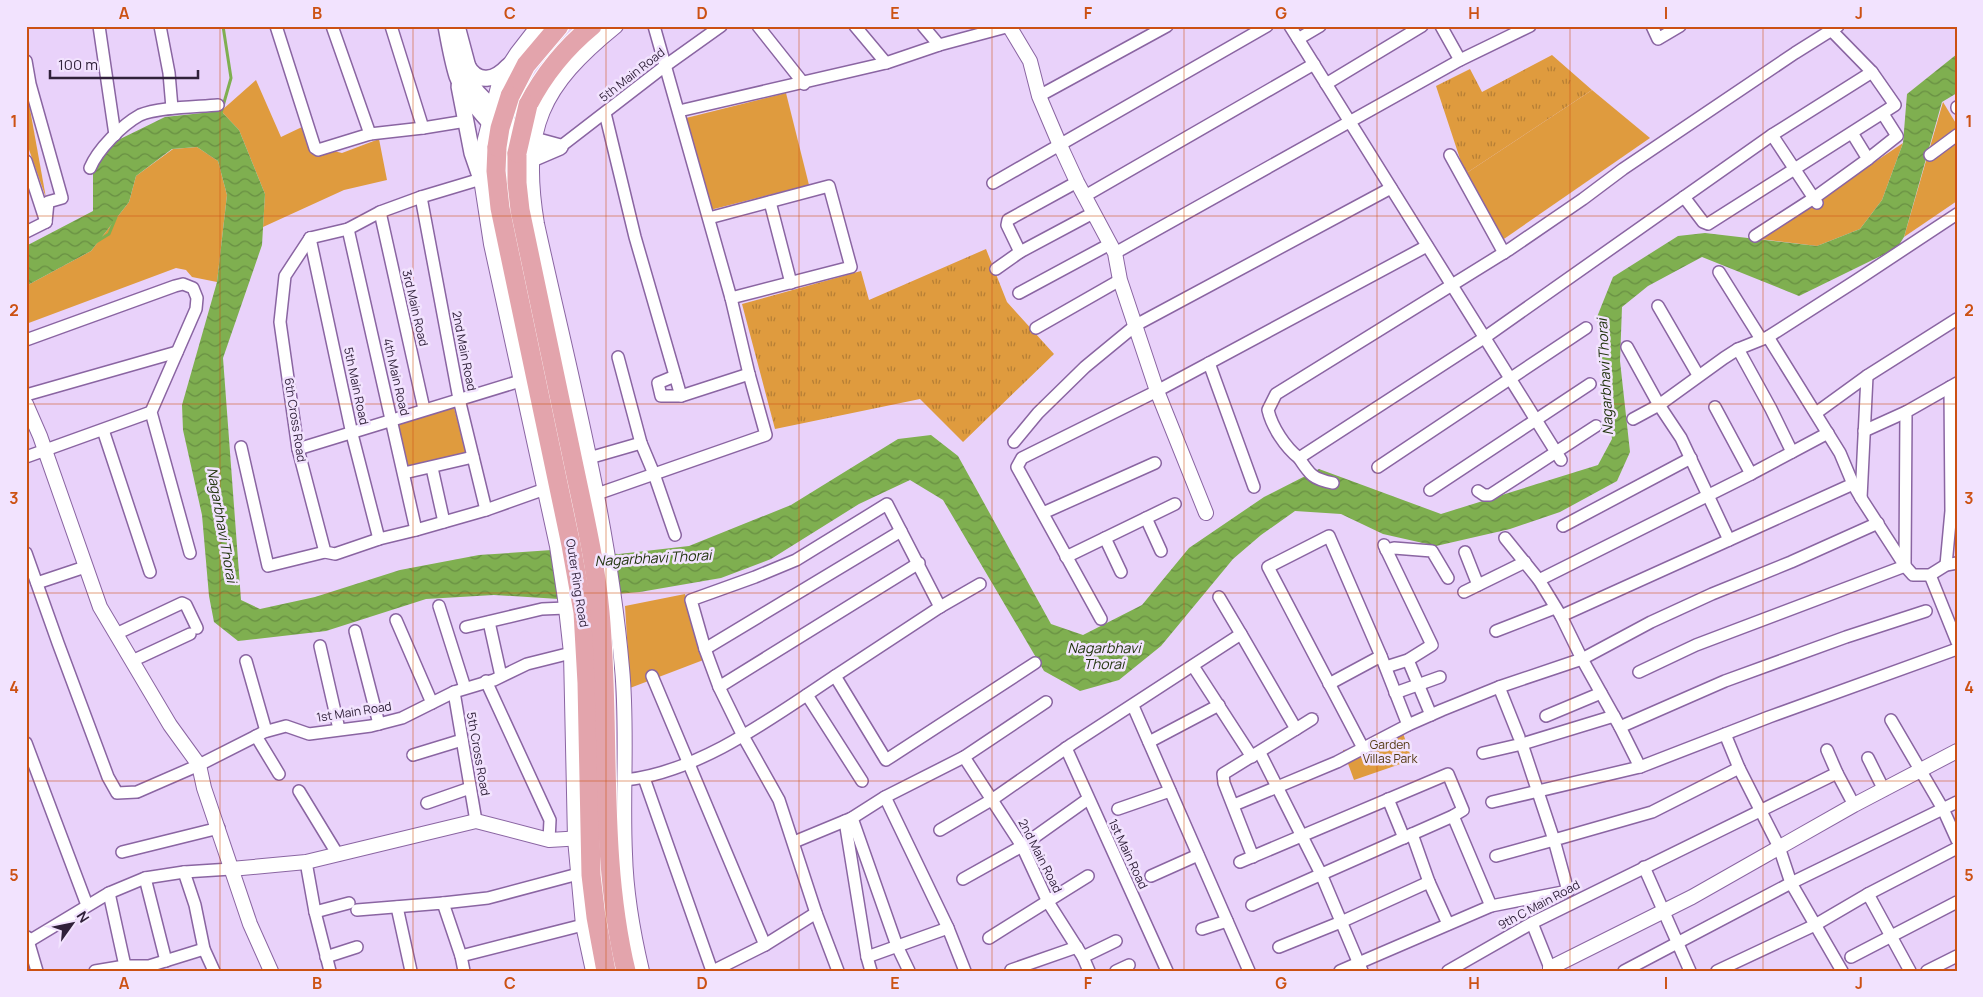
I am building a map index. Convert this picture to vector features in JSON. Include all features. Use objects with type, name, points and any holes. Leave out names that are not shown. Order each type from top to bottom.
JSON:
[{"type":"highway","name":"Outer Ring Road","points":[[559,26],[526,65],[510,96],[500,128],[496,170],[500,208],[526,332],[564,546],[578,607],[587,683],[582,838],[606,971]]},
{"type":"highway","name":"Outer Ring Road","points":[[592,26],[550,68],[528,105],[525,156],[517,183],[520,210],[544,325],[598,551],[578,607],[606,682],[616,781],[612,886],[626,971]]},
{"type":"main road","points":[[446,26],[472,153],[482,179]]},
{"type":"main road","points":[[457,26],[473,86],[510,142],[525,156],[560,147]]},
{"type":"main road","points":[[465,61],[473,73],[483,78],[496,77],[508,66]]},
{"type":"main road","points":[[457,75],[466,92],[512,129],[534,141],[560,147]]},
{"type":"street","points":[[99,26],[115,135]]},
{"type":"street","points":[[160,26],[169,73],[172,108]]},
{"type":"street","points":[[276,26],[314,149],[318,150],[370,134],[466,121]]},
{"type":"street","points":[[332,26],[370,134]]},
{"type":"street","points":[[391,26],[423,128]]},
{"type":"street","points":[[538,26],[500,79],[482,154],[482,179],[491,244],[520,381],[545,489],[564,546]]},
{"type":"street","points":[[616,26],[580,58],[556,85],[537,125],[534,141],[525,156],[537,224],[596,494],[598,551],[614,596],[623,678],[616,781],[632,918],[642,971]]},
{"type":"street","points":[[596,494],[766,435],[731,298],[654,26]]},
{"type":"street","name":"5th Main Road","points":[[560,147],[665,66],[721,26]]},
{"type":"street","points":[[758,26],[804,84]]},
{"type":"street","points":[[855,26],[886,64]]},
{"type":"street","points":[[923,26],[939,45]]},
{"type":"street","points":[[679,111],[886,64],[939,45],[1010,26],[1030,61],[1039,96],[1059,143],[1112,249],[1120,280],[1157,391],[1206,513]]},
{"type":"street","points":[[1039,96],[1167,26]]},
{"type":"street","points":[[993,182],[1267,26]]},
{"type":"street","points":[[1290,26],[1558,456]]},
{"type":"street","points":[[1298,39],[1320,26]]},
{"type":"street","points":[[1326,84],[1422,26]]},
{"type":"street","points":[[1441,26],[1460,60]]},
{"type":"street","points":[[1019,293],[1112,249],[1350,122],[1518,29],[1530,26]]},
{"type":"street","points":[[1652,26],[1658,39],[1680,26]]},
{"type":"street","points":[[1333,484],[1311,476],[1299,458],[1285,444],[1271,421],[1268,410],[1276,394],[1504,253],[1623,169],[1833,27],[1872,72],[1895,105],[1708,224],[1704,222],[1684,197]]},
{"type":"street","points":[[26,61],[30,84],[62,198],[48,202],[46,222]]},
{"type":"street","points":[[1085,196],[1314,64]]},
{"type":"street","points":[[1299,458],[1484,338],[1772,136],[1872,72]]},
{"type":"street","points":[[90,168],[93,160],[115,135],[141,115],[172,108],[218,105]]},
{"type":"street","points":[[605,113],[635,238],[681,396]]},
{"type":"street","points":[[1755,236],[1816,201],[1897,136],[1882,114]]},
{"type":"street","points":[[1852,133],[1868,159]]},
{"type":"street","points":[[1930,155],[1957,135]]},
{"type":"street","points":[[1772,136],[1816,201]]},
{"type":"street","points":[[1450,155],[1504,253]]},
{"type":"street","points":[[26,161],[46,222]]},
{"type":"street","points":[[310,238],[348,229],[380,212],[421,197],[482,179]]},
{"type":"street","points":[[1020,252],[1007,225],[1008,220],[1077,182]]},
{"type":"street","points":[[708,218],[829,186],[851,267],[731,298]]},
{"type":"street","points":[[1014,442],[1038,413],[1085,367],[1136,325],[1391,188]]},
{"type":"street","name":"2nd Main Road","points":[[421,197],[459,399],[486,510]]},
{"type":"street","points":[[770,202],[791,283]]},
{"type":"street","name":"3rd Main Road","points":[[380,212],[424,409]]},
{"type":"street","points":[[996,269],[1020,252],[1093,213]]},
{"type":"street","points":[[1633,419],[1659,405],[1698,375],[1738,349],[1764,338],[1957,214]]},
{"type":"street","points":[[26,232],[46,222]]},
{"type":"street","name":"4th Main Road","points":[[348,229],[416,530]]},
{"type":"street","name":"5th Main Road","points":[[310,238],[352,434],[379,539]]},
{"type":"street","name":"6th Cross Road","points":[[310,238],[284,276],[280,322],[298,449],[325,552]]},
{"type":"street","points":[[1102,619],[1017,466],[1022,458],[1157,391],[1427,246]]},
{"type":"street","points":[[1719,272],[1816,413],[1840,453],[1861,498],[1905,566],[1913,576],[1930,575],[1952,564],[1954,510],[1953,385],[1906,412],[1864,431]]},
{"type":"street","points":[[1036,328],[1120,280]]},
{"type":"street","points":[[26,340],[183,284],[193,288],[197,302],[178,352],[151,412],[190,553]]},
{"type":"street","points":[[1658,306],[1698,375]]},
{"type":"street","points":[[1816,413],[1867,376],[1957,319]]},
{"type":"street","points":[[1378,467],[1586,328]]},
{"type":"street","points":[[1627,347],[1659,405],[1681,438],[1710,496],[1729,540]]},
{"type":"street","points":[[1738,349],[1792,452]]},
{"type":"street","points":[[26,395],[178,352]]},
{"type":"street","points":[[618,357],[641,443],[675,535]]},
{"type":"street","points":[[1209,363],[1254,487]]},
{"type":"street","points":[[676,376],[658,383],[661,396],[681,396],[749,374]]},
{"type":"street","points":[[1861,498],[1867,376]]},
{"type":"street","points":[[298,449],[392,422],[424,409],[520,381]]},
{"type":"street","points":[[1430,490],[1590,384]]},
{"type":"street","points":[[26,404],[100,607],[170,725],[199,765],[204,788],[250,924],[271,971]]},
{"type":"street","points":[[1715,407],[1751,474]]},
{"type":"street","points":[[26,457],[151,412]]},
{"type":"street","points":[[1905,566],[1906,412]]},
{"type":"street","points":[[1478,491],[1484,495],[1490,495],[1558,456],[1596,426]]},
{"type":"street","points":[[103,430],[150,572]]},
{"type":"street","points":[[1539,580],[1710,496],[1828,433]]},
{"type":"street","points":[[589,458],[641,443]]},
{"type":"street","points":[[241,447],[268,566],[325,552],[335,554],[379,539],[486,510],[545,489]]},
{"type":"street","points":[[404,474],[473,457]]},
{"type":"street","points":[[1563,526],[1691,458]]},
{"type":"street","points":[[1042,513],[1155,463]]},
{"type":"street","points":[[432,468],[444,522]]},
{"type":"street","points":[[1496,631],[1558,612],[1729,540],[1853,484]]},
{"type":"street","points":[[838,971],[816,913],[780,800],[743,736],[719,687],[705,649],[691,600],[755,578],[796,560],[887,504],[940,607]]},
{"type":"street","points":[[1066,557],[1175,504]]},
{"type":"street","points":[[1146,518],[1161,551]]},
{"type":"street","points":[[1234,805],[1337,762],[1431,715],[1499,688],[1582,659],[1651,622],[1878,523]]},
{"type":"street","points":[[705,649],[901,531]]},
{"type":"street","points":[[1363,748],[1268,566],[1329,536],[1381,656],[1408,725]]},
{"type":"street","points":[[1105,538],[1121,572]]},
{"type":"street","points":[[1505,538],[1539,580],[1558,612],[1640,768]]},
{"type":"street","points":[[1386,668],[1408,660],[1432,645],[1385,548],[1432,551],[1448,578]]},
{"type":"street","points":[[1466,552],[1478,585]]},
{"type":"street","points":[[26,553],[37,583],[85,567]]},
{"type":"street","points":[[1464,592],[1525,562]]},
{"type":"street","points":[[719,687],[919,563]]},
{"type":"street","points":[[1639,672],[1696,645],[1905,566]]},
{"type":"street","points":[[1930,575],[1957,642]]},
{"type":"street","name":"1st Main Road","points":[[37,583],[116,793],[137,792],[199,765],[261,734],[286,726],[309,734],[379,724],[402,718],[460,690],[486,682],[527,664],[571,653]]},
{"type":"street","points":[[616,781],[644,778],[689,762],[743,736],[940,607],[980,584]]},
{"type":"street","points":[[1219,597],[1296,729]]},
{"type":"street","points":[[116,634],[182,603],[186,605],[193,632],[132,661]]},
{"type":"street","name":"5th Cross Road","points":[[439,606],[460,690],[462,740],[476,821]]},
{"type":"street","points":[[466,627],[542,609],[578,607],[571,653],[582,838],[578,874],[583,925],[593,971]]},
{"type":"street","points":[[1620,727],[1725,682],[1846,636],[1926,611]]},
{"type":"street","points":[[396,620],[432,703]]},
{"type":"street","points":[[489,622],[501,676]]},
{"type":"street","points":[[355,631],[379,724]]},
{"type":"street","points":[[940,830],[992,799],[1066,748],[1241,634]]},
{"type":"street","points":[[320,646],[339,729]]},
{"type":"street","points":[[1492,802],[1640,768],[1725,734],[1957,649]]},
{"type":"street","points":[[1329,684],[1381,656]]},
{"type":"street","points":[[1408,660],[1431,715]]},
{"type":"street","points":[[246,661],[261,734],[279,774]]},
{"type":"street","points":[[835,676],[886,760],[1035,663]]},
{"type":"street","points":[[1193,666],[1278,787],[1321,874],[1360,966]]},
{"type":"street","points":[[652,676],[765,945]]},
{"type":"street","points":[[1395,692],[1440,677]]},
{"type":"street","points":[[486,682],[550,820],[549,840]]},
{"type":"street","points":[[1499,688],[1520,740],[1554,840],[1568,891],[1576,901]]},
{"type":"street","points":[[1546,716],[1601,693]]},
{"type":"street","points":[[807,694],[862,781]]},
{"type":"street","points":[[794,842],[848,820],[885,797],[964,757],[1046,702]]},
{"type":"street","points":[[1149,742],[1219,705]]},
{"type":"street","points":[[1133,706],[1249,971]]},
{"type":"street","points":[[1483,753],[1520,740],[1614,716]]},
{"type":"street","points":[[1253,856],[1224,783],[1223,774],[1312,719]]},
{"type":"street","points":[[1891,720],[1943,809],[1957,840]]},
{"type":"street","points":[[1725,734],[1739,768],[1779,847],[1791,883],[1842,971]]},
{"type":"street","points":[[412,755],[462,740]]},
{"type":"street","points":[[26,743],[87,905]]},
{"type":"street","name":"1st Main Road","points":[[1066,748],[1167,971]]},
{"type":"street","points":[[1827,750],[1854,805]]},
{"type":"street","points":[[1532,923],[1550,970],[1663,911],[1854,805],[1957,752]]},
{"type":"street","name":"2nd Main Road","points":[[964,757],[1022,846],[1048,902],[1080,952],[1089,971]]},
{"type":"street","points":[[1868,758],[1884,790]]},
{"type":"street","points":[[1496,856],[1652,812],[1739,768]]},
{"type":"street","name":"9th C Main Road","points":[[1448,971],[1532,923],[1837,773]]},
{"type":"street","points":[[1240,862],[1448,774],[1463,810],[1252,905]]},
{"type":"street","points":[[644,778],[712,971],[765,945],[816,913]]},
{"type":"street","points":[[427,803],[470,788]]},
{"type":"street","points":[[299,791],[338,855]]},
{"type":"street","points":[[1118,809],[1170,791]]},
{"type":"street","points":[[885,797],[948,928],[965,971]]},
{"type":"street","points":[[963,879],[1022,846],[1088,799]]},
{"type":"street","points":[[1388,799],[1408,836],[1448,924]]},
{"type":"street","points":[[1624,971],[1791,883],[1957,802]]},
{"type":"street","points":[[1453,816],[1491,906]]},
{"type":"street","points":[[848,820],[897,946],[909,971]]},
{"type":"street","points":[[848,820],[867,957],[871,971]]},
{"type":"street","points":[[37,971],[27,940],[109,893],[145,878],[184,872],[306,862],[476,821],[549,840],[582,838]]},
{"type":"street","points":[[122,852],[219,828]]},
{"type":"street","points":[[1717,971],[1815,925],[1868,894],[1957,848]]},
{"type":"street","points":[[1151,876],[1198,855]]},
{"type":"street","points":[[306,862],[315,912],[330,971]]},
{"type":"street","points":[[1644,867],[1679,942],[1690,971]]},
{"type":"street","points":[[184,872],[195,905],[204,949],[214,971]]},
{"type":"street","points":[[315,912],[353,907],[396,907],[488,898],[578,874]]},
{"type":"street","points":[[990,938],[1088,876]]},
{"type":"street","points":[[145,878],[166,961]]},
{"type":"street","points":[[1279,947],[1429,882]]},
{"type":"street","points":[[1340,971],[1360,966],[1448,924],[1491,906],[1568,891]]},
{"type":"street","points":[[109,893],[125,966]]},
{"type":"street","points":[[1868,894],[1905,969]]},
{"type":"street","points":[[443,902],[464,971]]},
{"type":"street","points":[[1851,957],[1957,902]]},
{"type":"street","points":[[396,907],[411,971]]},
{"type":"street","points":[[1202,929],[1227,920]]},
{"type":"street","points":[[461,956],[583,925]]},
{"type":"street","points":[[867,957],[948,928]]},
{"type":"street","points":[[1011,970],[1116,941]]},
{"type":"street","points":[[326,957],[356,947]]},
{"type":"street","points":[[96,971],[125,966],[150,968],[204,949]]},
{"type":"street","points":[[1927,971],[1957,956]]},
{"type":"street","points":[[1116,971],[1129,965]]},
{"type":"green space","points":[[1552,55],[1592,90],[1465,174],[1436,86],[1470,69],[1482,92]]},
{"type":"green space","points":[[256,80],[281,137],[302,127],[313,146],[342,153],[379,139],[387,180],[344,190],[263,227],[265,194],[239,130],[221,111]]},
{"type":"green space","points":[[26,87],[46,198],[26,141]]},
{"type":"green space","points":[[1592,90],[1650,138],[1501,241],[1465,174]]},
{"type":"green space","points":[[786,93],[809,185],[710,210],[686,118]]},
{"type":"green space","points":[[1943,102],[1957,125],[1957,201],[1904,237]]},
{"type":"green space","points":[[1903,143],[1882,200],[1860,229],[1817,246],[1760,239]]},
{"type":"green space","points":[[197,147],[218,161],[227,195],[217,282],[192,277],[186,270],[176,268],[26,324],[26,286],[91,251],[129,202],[136,176],[173,149]]},
{"type":"green space","points":[[986,249],[1007,302],[1054,354],[963,442],[920,399],[775,429],[742,304],[861,271],[869,300]]},
{"type":"green space","points":[[454,408],[469,462],[411,477],[397,424]]},
{"type":"green space","points":[[685,594],[706,659],[630,688],[625,606]]},
{"type":"green space","name":"Garden Villas Park","points":[[1402,730],[1412,760],[1354,780],[1343,750],[1363,748]]},
{"type":"water","name":"Nagarbhavi Thorai","points":[[1957,54],[1957,93],[1942,102],[1904,237],[1897,248],[1799,296],[1702,257],[1648,286],[1622,307],[1620,361],[1630,452],[1617,481],[1560,512],[1510,529],[1436,546],[1383,534],[1341,514],[1295,511],[1261,535],[1233,559],[1161,646],[1119,680],[1080,691],[1044,671],[943,500],[910,480],[859,504],[771,559],[721,578],[640,592],[559,599],[494,595],[426,599],[326,631],[238,641],[214,622],[209,596],[202,515],[183,430],[182,405],[217,282],[227,195],[218,161],[197,147],[172,149],[136,176],[129,202],[91,251],[26,286],[26,246],[93,211],[93,168],[114,142],[165,117],[221,111],[239,130],[265,194],[262,245],[223,358],[241,600],[260,609],[315,597],[400,570],[479,555],[552,550],[619,554],[689,546],[791,505],[898,439],[931,435],[958,456],[1051,624],[1083,635],[1142,605],[1189,548],[1264,497],[1319,469],[1441,514],[1598,465],[1612,439],[1597,317],[1613,277],[1678,236],[1705,233],[1817,246],[1860,229],[1882,200],[1903,143],[1907,94]]},
{"type":"waterway","points":[[221,113],[231,78],[223,26]]},
{"type":"waterway","name":"Nagarbhavi Thorai","points":[[96,242],[109,234],[116,217]]}]
